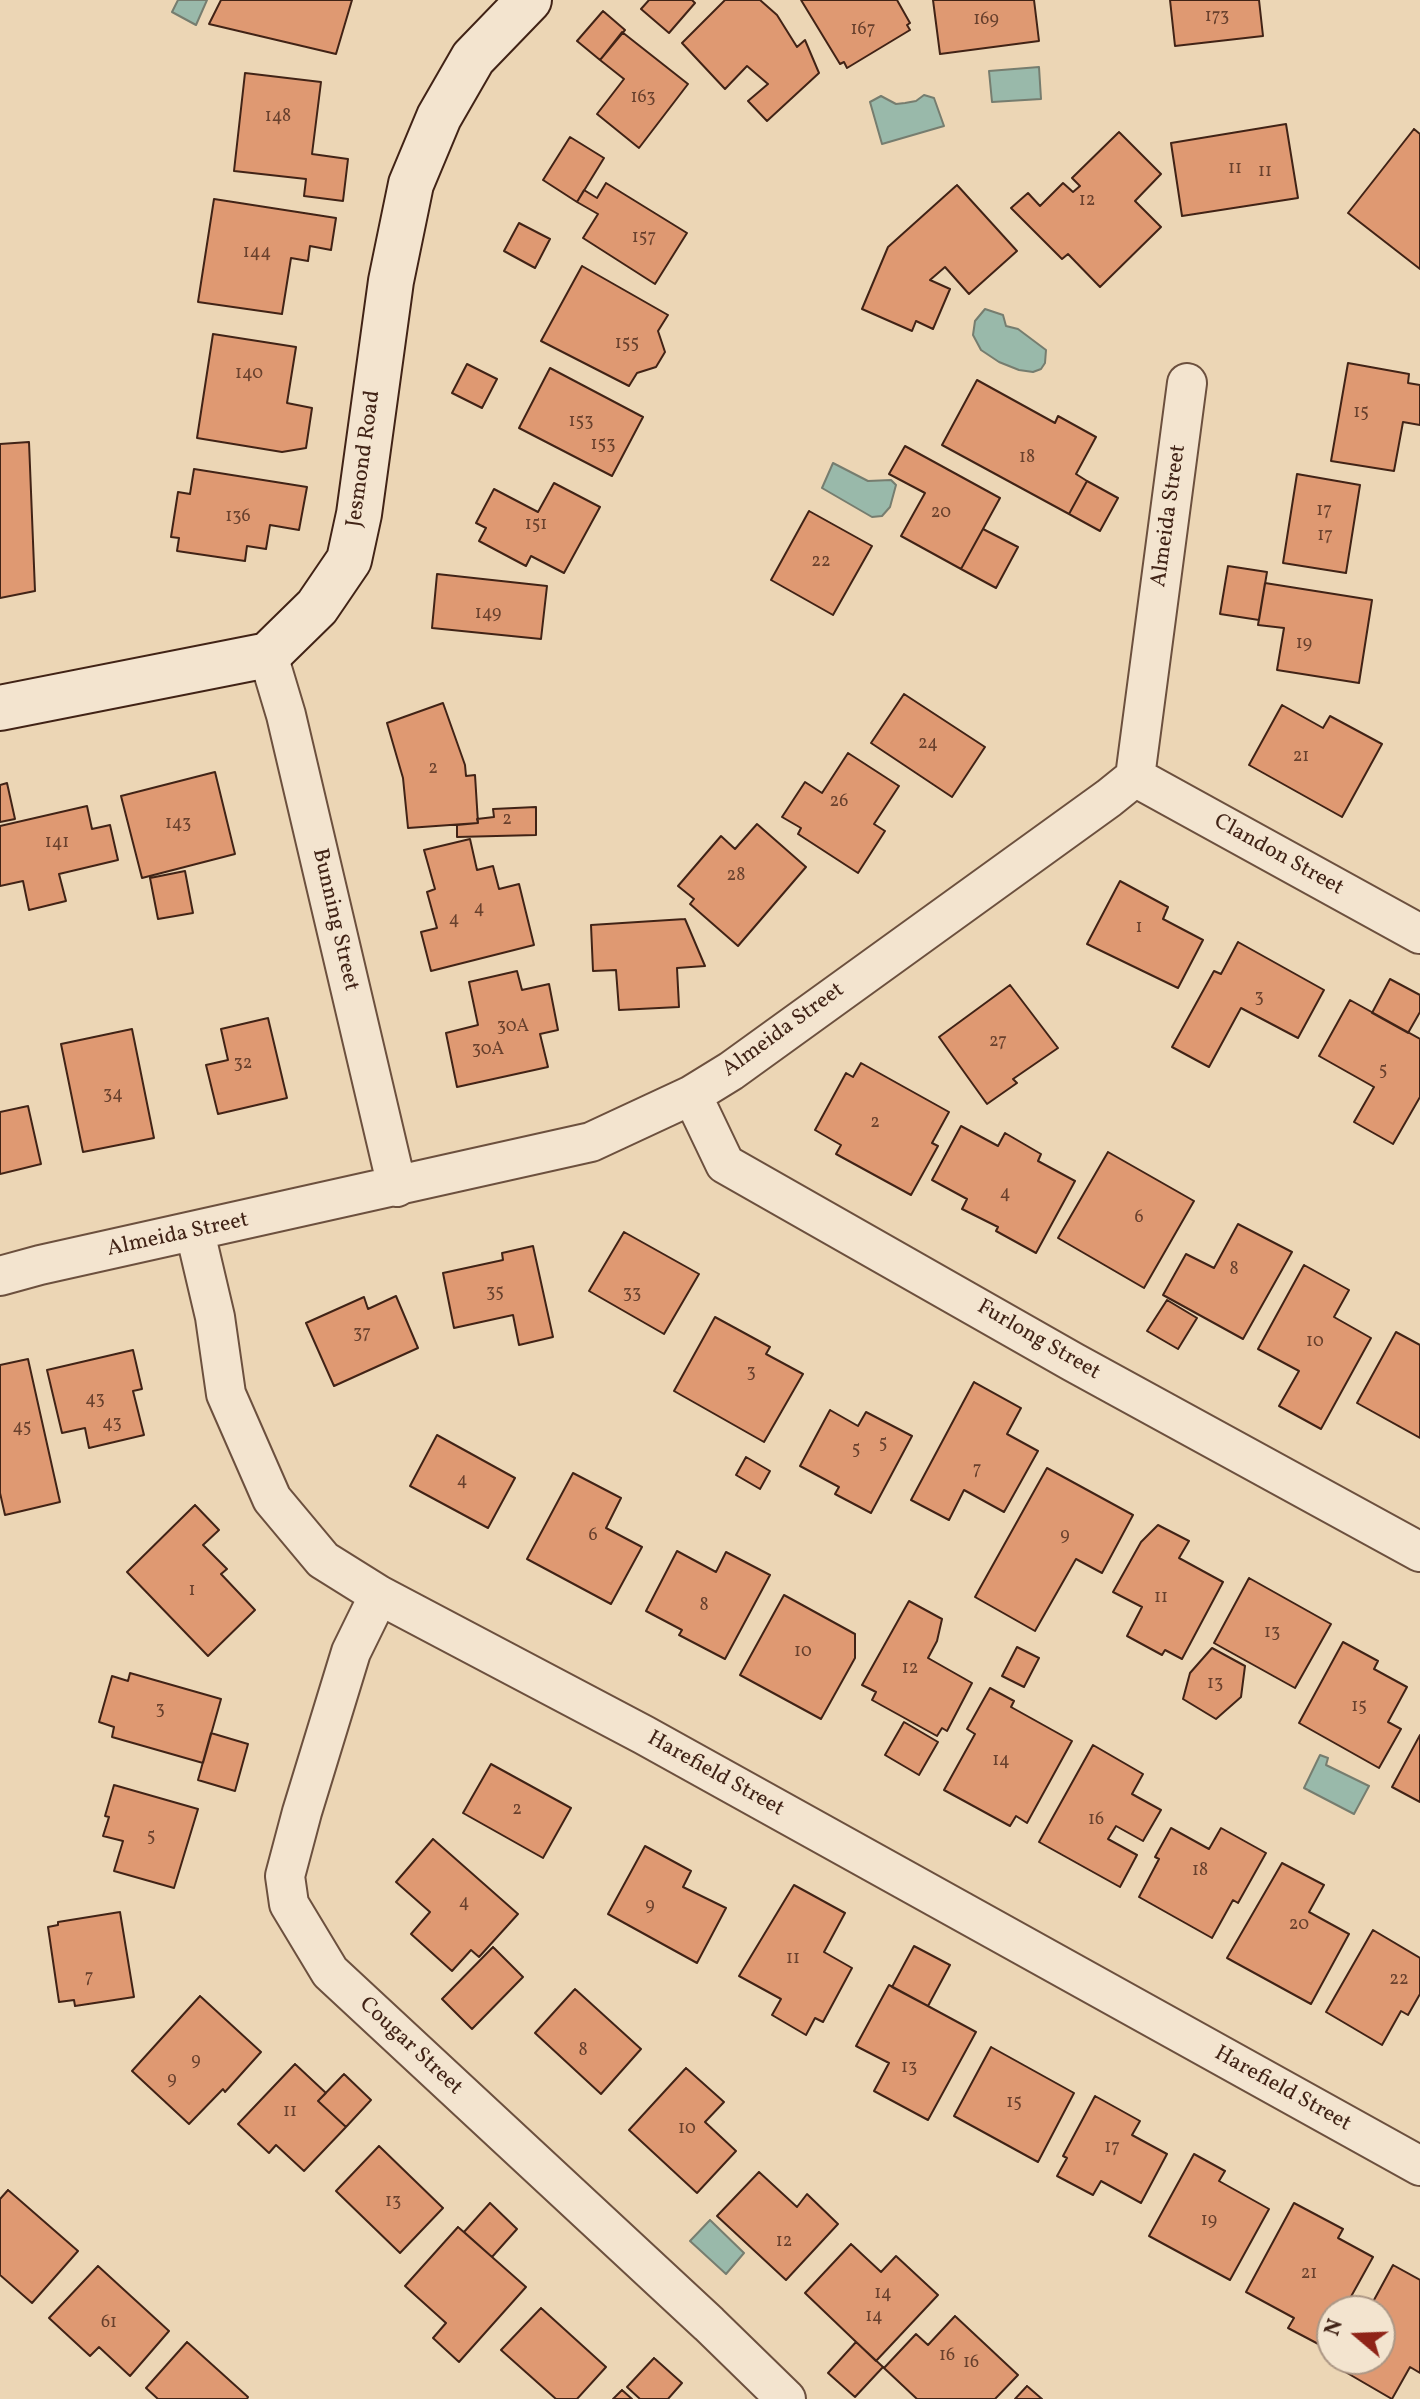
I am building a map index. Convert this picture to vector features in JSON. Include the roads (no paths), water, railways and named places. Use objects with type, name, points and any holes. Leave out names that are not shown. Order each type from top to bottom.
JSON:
[{"type":"street","name":"Jesmond Road","points":[[268,655],[317,607],[349,560],[359,514],[391,281],[411,184],[439,117],[473,58],[529,0]]},
{"type":"street","name":"Almeida Street","points":[[0,1276],[591,1142],[692,1095],[731,1071],[1135,777],[1187,383]]},
{"type":"street","points":[[0,708],[268,655]]},
{"type":"street","name":"Bunning Street","points":[[268,655],[286,715],[397,1187]]},
{"type":"street","name":"Clandon Street","points":[[1135,777],[1420,934]]},
{"type":"street","name":"Furlong Street","points":[[692,1095],[725,1164],[1073,1362],[1420,1552]]},
{"type":"street","name":"Harefield Street","points":[[195,1232],[215,1317],[226,1394],[272,1499],[323,1560],[379,1595],[644,1735],[1420,2166]]},
{"type":"street","name":"Cougar Street","points":[[379,1595],[351,1652],[308,1791],[285,1876],[289,1904],[330,1972],[786,2399]]}]
